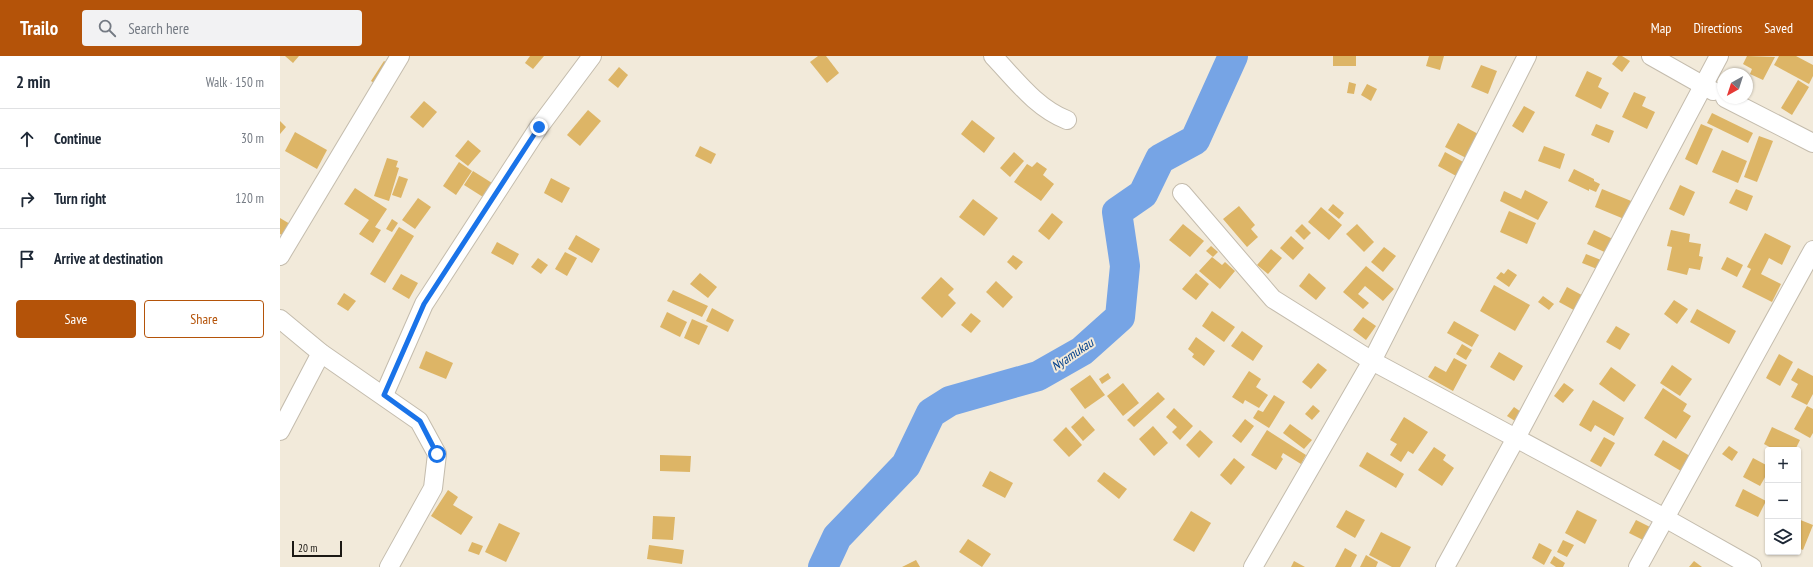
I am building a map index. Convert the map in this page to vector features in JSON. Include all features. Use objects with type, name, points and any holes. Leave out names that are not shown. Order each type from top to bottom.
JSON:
[{"type":"street","points":[[280,256],[400,56]]},
{"type":"street","points":[[384,395],[424,304],[539,127],[592,56]]},
{"type":"street","points":[[993,56],[1034,99],[1052,114],[1067,120]]},
{"type":"street","points":[[1253,567],[1372,361],[1527,56]]},
{"type":"street","points":[[1651,56],[1717,94]]},
{"type":"street","points":[[1445,567],[1516,438],[1719,56]]},
{"type":"street","points":[[1737,104],[1813,144]]},
{"type":"street","points":[[1182,193],[1273,299],[1372,361],[1665,518],[1752,567]]},
{"type":"street","points":[[1638,567],[1813,250]]},
{"type":"street","points":[[280,319],[321,353],[420,421],[437,454],[433,488],[389,567]]},
{"type":"street","points":[[280,431],[321,353]]},
{"type":"building","points":[[285,56],[299,56],[293,63]]},
{"type":"building","points":[[530,56],[544,56],[533,69],[525,63]]},
{"type":"building","points":[[818,56],[826,56],[839,73],[827,83],[810,62]]},
{"type":"building","points":[[1333,56],[1356,56],[1356,66],[1333,66]]},
{"type":"building","points":[[1429,56],[1444,56],[1440,70],[1426,66]]},
{"type":"building","points":[[1618,56],[1622,56],[1630,61],[1622,72],[1612,64]]},
{"type":"building","points":[[1747,56],[1775,57],[1763,80],[1753,75],[1753,68],[1743,64]]},
{"type":"building","points":[[1779,56],[1796,56],[1813,65],[1813,76],[1809,84],[1774,65]]},
{"type":"building","points":[[384,61],[395,68],[382,88],[371,81]]},
{"type":"building","points":[[1481,65],[1497,71],[1488,94],[1471,87]]},
{"type":"building","points":[[619,67],[628,75],[618,88],[608,80]]},
{"type":"building","points":[[1587,71],[1602,78],[1598,87],[1609,93],[1601,109],[1575,96]]},
{"type":"building","points":[[1798,80],[1809,87],[1792,115],[1781,108]]},
{"type":"building","points":[[1349,82],[1356,84],[1354,94],[1347,93]]},
{"type":"building","points":[[1367,84],[1377,89],[1371,101],[1361,95]]},
{"type":"building","points":[[1634,92],[1646,97],[1642,106],[1655,112],[1647,129],[1622,117]]},
{"type":"building","points":[[424,101],[437,112],[423,128],[410,117]]},
{"type":"building","points":[[1524,106],[1535,112],[1523,133],[1512,126]]},
{"type":"building","points":[[588,110],[601,121],[580,146],[567,135]]},
{"type":"building","points":[[1712,113],[1753,133],[1748,143],[1707,123]]},
{"type":"building","points":[[972,120],[995,138],[984,153],[961,134]]},
{"type":"building","points":[[280,121],[286,127],[280,134]]},
{"type":"building","points":[[1458,123],[1480,135],[1468,159],[1445,147]]},
{"type":"building","points":[[1596,124],[1614,131],[1609,143],[1591,135]]},
{"type":"building","points":[[1701,124],[1713,129],[1697,165],[1685,159]]},
{"type":"building","points":[[295,132],[327,150],[317,169],[285,151]]},
{"type":"building","points":[[1759,136],[1773,141],[1757,182],[1744,177]]},
{"type":"building","points":[[468,140],[481,151],[468,166],[455,156]]},
{"type":"building","points":[[700,146],[716,154],[711,164],[695,156]]},
{"type":"building","points":[[1544,146],[1565,154],[1560,169],[1538,161]]},
{"type":"building","points":[[1722,150],[1747,161],[1738,183],[1712,172]]},
{"type":"building","points":[[1014,152],[1024,161],[1010,177],[1000,168]]},
{"type":"building","points":[[1445,152],[1465,163],[1458,177],[1438,166]]},
{"type":"building","points":[[387,158],[398,161],[396,167],[399,168],[389,201],[374,196]]},
{"type":"building","points":[[459,162],[472,171],[456,195],[443,186]]},
{"type":"building","points":[[1037,162],[1047,169],[1043,175],[1054,184],[1041,201],[1014,182],[1027,164],[1032,167]]},
{"type":"building","points":[[1574,169],[1594,179],[1594,181],[1600,184],[1596,192],[1589,189],[1589,191],[1568,181]]},
{"type":"building","points":[[473,171],[492,183],[483,197],[464,185]]},
{"type":"building","points":[[399,176],[408,179],[401,198],[392,195]]},
{"type":"building","points":[[551,178],[570,188],[562,203],[544,193]]},
{"type":"building","points":[[1680,185],[1695,192],[1684,216],[1669,209]]},
{"type":"building","points":[[355,188],[387,209],[375,227],[381,230],[373,243],[359,234],[369,220],[344,204]]},
{"type":"building","points":[[1602,189],[1636,203],[1629,221],[1595,207]]},
{"type":"building","points":[[1736,189],[1753,196],[1747,211],[1729,203]]},
{"type":"building","points":[[1525,190],[1548,202],[1538,220],[1500,201],[1504,191],[1521,199]]},
{"type":"building","points":[[418,198],[431,207],[415,229],[402,220]]},
{"type":"building","points":[[973,199],[998,218],[984,236],[959,217]]},
{"type":"building","points":[[1333,204],[1344,213],[1339,219],[1328,210]]},
{"type":"building","points":[[1239,206],[1255,225],[1251,229],[1258,237],[1247,247],[1223,219]]},
{"type":"building","points":[[1321,207],[1342,225],[1329,240],[1308,222]]},
{"type":"building","points":[[1509,211],[1536,223],[1527,244],[1500,232]]},
{"type":"building","points":[[1052,213],[1063,222],[1049,240],[1038,231]]},
{"type":"building","points":[[280,218],[290,224],[282,235],[280,234]]},
{"type":"building","points":[[392,219],[398,223],[392,232],[386,229]]},
{"type":"building","points":[[1183,224],[1204,241],[1190,257],[1169,240]]},
{"type":"building","points":[[1302,224],[1311,233],[1304,240],[1295,231]]},
{"type":"building","points":[[1357,224],[1374,242],[1364,252],[1346,234]]},
{"type":"building","points":[[399,227],[414,236],[385,283],[370,274]]},
{"type":"building","points":[[1594,230],[1617,241],[1611,255],[1587,244]]},
{"type":"building","points":[[1671,230],[1690,234],[1689,242],[1701,244],[1699,256],[1703,257],[1700,270],[1689,268],[1687,275],[1667,270],[1672,247],[1667,246]]},
{"type":"building","points":[[1765,233],[1791,246],[1782,265],[1769,258],[1761,274],[1781,284],[1772,302],[1742,287],[1751,269],[1747,267]]},
{"type":"building","points":[[576,235],[600,249],[592,263],[568,249]]},
{"type":"building","points":[[1291,236],[1304,248],[1293,260],[1280,248]]},
{"type":"building","points":[[497,242],[519,254],[513,265],[491,253]]},
{"type":"building","points":[[1211,246],[1218,252],[1213,257],[1206,251]]},
{"type":"building","points":[[1384,247],[1396,256],[1383,272],[1371,262]]},
{"type":"building","points":[[1271,249],[1282,258],[1268,274],[1257,265]]},
{"type":"building","points":[[565,252],[577,258],[567,276],[555,269]]},
{"type":"building","points":[[1586,254],[1606,262],[1602,271],[1582,263]]},
{"type":"building","points":[[1013,255],[1023,262],[1016,270],[1007,262]]},
{"type":"building","points":[[1212,257],[1222,265],[1225,262],[1235,271],[1220,289],[1199,271]]},
{"type":"building","points":[[1727,257],[1743,265],[1737,277],[1721,269]]},
{"type":"building","points":[[538,258],[548,265],[541,274],[531,267]]},
{"type":"building","points":[[1366,266],[1394,289],[1383,301],[1365,286],[1358,294],[1369,303],[1363,309],[1343,292]]},
{"type":"building","points":[[1508,269],[1517,275],[1509,287],[1496,278],[1501,272],[1504,274]]},
{"type":"building","points":[[700,273],[717,287],[708,298],[690,284]]},
{"type":"building","points":[[1196,273],[1209,284],[1196,300],[1182,289]]},
{"type":"building","points":[[1309,273],[1326,288],[1316,300],[1299,286]]},
{"type":"building","points":[[401,274],[418,283],[409,299],[392,289]]},
{"type":"building","points":[[941,277],[954,289],[948,295],[956,303],[942,318],[921,298]]},
{"type":"building","points":[[996,281],[1013,297],[1003,308],[986,292]]},
{"type":"building","points":[[1494,285],[1530,305],[1515,331],[1480,311]]},
{"type":"building","points":[[1567,287],[1589,299],[1581,314],[1559,302]]},
{"type":"building","points":[[673,290],[708,306],[702,317],[667,301]]},
{"type":"building","points":[[344,293],[356,301],[348,311],[337,304]]},
{"type":"building","points":[[1543,296],[1554,304],[1549,310],[1538,302]]},
{"type":"building","points":[[1674,300],[1688,309],[1677,324],[1664,314]]},
{"type":"building","points":[[712,308],[734,320],[728,332],[706,321]]},
{"type":"building","points":[[1697,309],[1736,331],[1729,344],[1690,322]]},
{"type":"building","points":[[1212,311],[1235,327],[1224,342],[1202,326]]},
{"type":"building","points":[[667,312],[687,322],[680,337],[660,327]]},
{"type":"building","points":[[971,313],[981,321],[971,333],[961,325]]},
{"type":"building","points":[[1363,317],[1376,326],[1366,340],[1353,330]]},
{"type":"building","points":[[692,319],[708,326],[699,345],[684,338]]},
{"type":"building","points":[[1454,321],[1479,335],[1472,347],[1447,333]]},
{"type":"building","points":[[1616,326],[1630,334],[1620,350],[1606,342]]},
{"type":"building","points":[[1242,331],[1263,346],[1253,361],[1231,346]]},
{"type":"building","points":[[1196,337],[1215,351],[1204,366],[1192,357],[1194,354],[1188,349]]},
{"type":"building","points":[[1462,344],[1472,350],[1466,360],[1456,354]]},
{"type":"building","points":[[426,351],[453,363],[446,379],[419,368]]},
{"type":"building","points":[[1499,352],[1523,366],[1514,381],[1490,367]]},
{"type":"building","points":[[1779,354],[1793,362],[1780,386],[1766,378]]},
{"type":"building","points":[[1454,358],[1467,365],[1453,391],[1428,377],[1435,366],[1446,372]]},
{"type":"building","points":[[1318,363],[1327,370],[1311,389],[1302,382]]},
{"type":"building","points":[[1672,365],[1692,379],[1680,396],[1660,383]]},
{"type":"building","points":[[1611,367],[1636,385],[1624,402],[1599,384]]},
{"type":"building","points":[[1798,368],[1813,376],[1813,394],[1807,405],[1791,397],[1798,384],[1791,380]]},
{"type":"building","points":[[1249,371],[1261,379],[1256,387],[1268,395],[1259,408],[1245,400],[1243,404],[1232,397]]},
{"type":"building","points":[[1108,373],[1111,378],[1102,384],[1099,379]]},
{"type":"building","points":[[1090,375],[1105,395],[1085,409],[1070,389]]},
{"type":"building","points":[[1123,383],[1139,403],[1123,416],[1107,396]]},
{"type":"building","points":[[1564,383],[1574,390],[1563,403],[1554,396]]},
{"type":"building","points":[[1663,388],[1687,404],[1683,411],[1691,416],[1676,439],[1644,418]]},
{"type":"building","points":[[1158,392],[1165,399],[1134,427],[1127,420]]},
{"type":"building","points":[[1274,395],[1285,402],[1269,428],[1253,418],[1258,410],[1263,412]]},
{"type":"building","points":[[1593,400],[1624,418],[1614,436],[1595,425],[1591,432],[1579,425]]},
{"type":"building","points":[[1313,405],[1320,411],[1312,420],[1305,414]]},
{"type":"building","points":[[1807,406],[1813,409],[1813,433],[1810,438],[1794,429]]},
{"type":"building","points":[[1514,407],[1521,412],[1515,421],[1507,416]]},
{"type":"building","points":[[1174,408],[1193,426],[1180,440],[1172,432],[1177,427],[1166,417]]},
{"type":"building","points":[[1083,416],[1095,430],[1083,441],[1071,427]]},
{"type":"building","points":[[1404,417],[1428,432],[1413,454],[1408,451],[1401,462],[1390,455],[1397,444],[1390,440]]},
{"type":"building","points":[[1245,419],[1254,426],[1241,443],[1232,436]]},
{"type":"building","points":[[1290,424],[1312,440],[1304,449],[1283,433]]},
{"type":"building","points":[[1153,426],[1168,443],[1154,456],[1139,439]]},
{"type":"building","points":[[1066,427],[1082,445],[1069,457],[1053,440]]},
{"type":"building","points":[[1772,427],[1800,440],[1796,447],[1770,447],[1764,444]]},
{"type":"building","points":[[1200,430],[1213,442],[1199,458],[1186,445]]},
{"type":"building","points":[[1267,430],[1306,455],[1301,464],[1283,453],[1281,457],[1283,459],[1276,470],[1251,455]]},
{"type":"building","points":[[1604,437],[1615,443],[1601,467],[1590,461]]},
{"type":"building","points":[[1663,440],[1695,459],[1686,474],[1654,455]]},
{"type":"building","points":[[1729,446],[1738,452],[1732,461],[1722,454]]},
{"type":"building","points":[[1434,447],[1446,455],[1443,460],[1454,468],[1442,486],[1418,470]]},
{"type":"building","points":[[1367,452],[1404,474],[1396,488],[1359,466]]},
{"type":"building","points":[[660,455],[691,456],[690,472],[660,471]]},
{"type":"building","points":[[1234,458],[1245,467],[1231,485],[1220,475]]},
{"type":"building","points":[[1753,458],[1765,464],[1765,477],[1760,486],[1743,477]]},
{"type":"building","points":[[990,471],[1013,483],[1005,498],[982,486]]},
{"type":"building","points":[[1104,472],[1127,489],[1119,499],[1097,481]]},
{"type":"building","points":[[1743,489],[1765,500],[1758,517],[1735,506]]},
{"type":"building","points":[[448,490],[458,497],[453,505],[473,517],[461,535],[431,516]]},
{"type":"building","points":[[1346,510],[1365,520],[1355,538],[1336,527]]},
{"type":"building","points":[[1577,510],[1597,520],[1585,544],[1565,533]]},
{"type":"building","points":[[1191,511],[1211,523],[1194,552],[1173,540]]},
{"type":"building","points":[[653,516],[675,517],[673,540],[652,539]]},
{"type":"building","points":[[1636,520],[1652,528],[1645,541],[1629,533]]},
{"type":"building","points":[[1801,520],[1813,525],[1803,550],[1801,549]]},
{"type":"building","points":[[499,523],[520,533],[506,562],[485,552]]},
{"type":"building","points":[[1381,532],[1411,547],[1400,567],[1392,567],[1369,555]]},
{"type":"building","points":[[968,539],[991,554],[982,567],[959,552]]},
{"type":"building","points":[[1563,540],[1574,545],[1567,557],[1557,552]]},
{"type":"building","points":[[472,542],[483,546],[479,555],[468,551]]},
{"type":"building","points":[[1539,543],[1552,550],[1544,565],[1532,558]]},
{"type":"building","points":[[649,545],[684,550],[682,564],[647,559]]},
{"type":"building","points":[[1345,548],[1357,555],[1351,567],[1335,567]]},
{"type":"building","points":[[1366,555],[1378,562],[1376,567],[1360,567]]},
{"type":"building","points":[[1554,556],[1565,563],[1563,567],[1556,567],[1550,563]]},
{"type":"building","points":[[916,560],[920,567],[902,567]]},
{"type":"building","points":[[1294,561],[1305,567],[1291,567]]},
{"type":"building","points":[[1694,561],[1702,567],[1689,567]]},
{"type":"waterway","name":"Nyamukau","points":[[823,567],[837,537],[906,465],[931,413],[950,401],[1038,376],[1082,351],[1120,317],[1125,266],[1117,212],[1143,194],[1160,159],[1195,140],[1233,56]]},
{"type":"route","points":[[437,454],[420,421],[384,395],[424,304],[539,127]]}]
